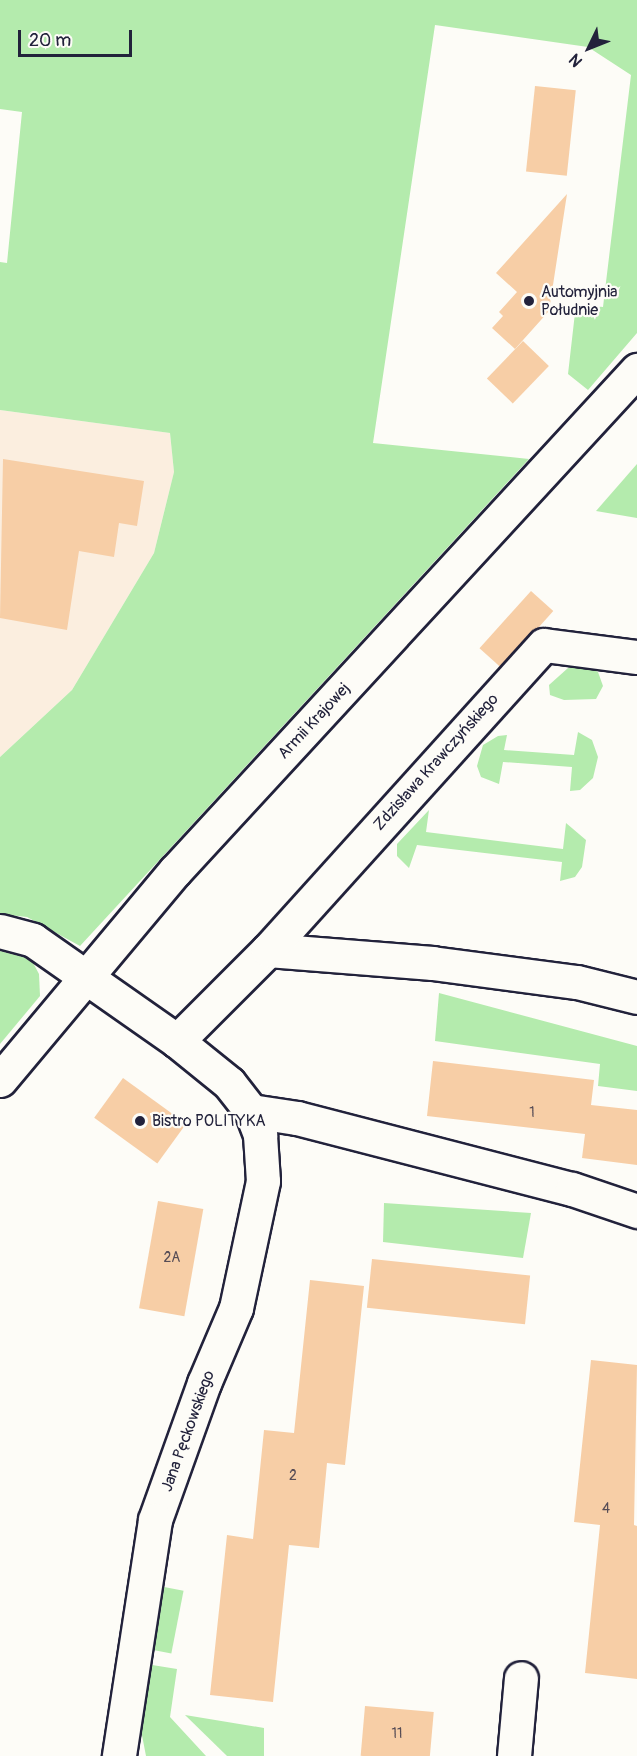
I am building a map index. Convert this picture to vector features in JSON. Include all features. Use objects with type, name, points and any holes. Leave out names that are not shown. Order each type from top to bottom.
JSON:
[{"type":"street","name":"Armii Krajowej","points":[[0,1080],[175,871],[637,370]]},
{"type":"street","name":"Zdzisława Krawczyńskiego","points":[[177,1041],[268,950],[544,645],[637,657]]},
{"type":"street","name":"Jana Pęckowskiego","points":[[0,931],[33,940],[177,1041],[229,1083],[251,1111],[260,1136],[263,1181],[249,1258],[231,1327],[204,1383],[155,1520],[119,1756]]},
{"type":"street","points":[[268,950],[432,963],[577,982],[637,997]]},
{"type":"street","points":[[251,1111],[297,1118],[572,1189],[637,1211]]},
{"type":"street","points":[[514,1756],[521,1678]]},
{"type":"shaded area","points":[[0,410],[170,433],[174,472],[154,553],[72,690],[0,757]]},
{"type":"green space","points":[[0,0],[637,0],[637,333],[588,390],[568,374],[576,304],[603,307],[631,75],[588,47],[435,25],[373,443],[529,459],[80,946],[27,917],[0,914],[0,757],[72,690],[154,553],[174,472],[170,433],[0,410],[0,262],[7,263],[22,112],[0,109]]},
{"type":"green space","points":[[637,464],[637,518],[596,511]]},
{"type":"green space","points":[[568,668],[589,668],[598,672],[603,686],[596,699],[564,700],[550,695],[549,685]]},
{"type":"green space","points":[[578,732],[592,740],[598,757],[593,778],[580,790],[570,791],[572,767],[503,762],[499,784],[481,777],[477,766],[483,745],[498,736],[507,735],[504,750],[574,755]]},
{"type":"green space","points":[[429,810],[426,832],[563,849],[566,823],[586,840],[582,867],[575,877],[560,881],[562,862],[417,845],[409,868],[397,856],[397,844]]},
{"type":"green space","points":[[0,951],[31,959],[39,974],[40,996],[0,1044]]},
{"type":"green space","points":[[439,993],[637,1046],[637,1091],[598,1086],[600,1064],[435,1041]]},
{"type":"green space","points":[[384,1203],[531,1213],[523,1258],[383,1242]]},
{"type":"green space","points":[[159,1586],[184,1591],[171,1654],[147,1649]]},
{"type":"green space","points":[[146,1664],[177,1669],[170,1717],[206,1756],[146,1756],[140,1725]]},
{"type":"green space","points":[[185,1715],[264,1728],[264,1756],[227,1756]]},
{"type":"building","points":[[535,86],[576,90],[567,176],[526,172]]},
{"type":"building","name":"Automyjnia Południe","points":[[567,194],[549,311],[515,349],[492,328],[503,316],[499,312],[517,292],[496,273]]},
{"type":"building","points":[[523,341],[549,366],[513,403],[487,378]]},
{"type":"building","points":[[3,459],[144,481],[137,526],[119,523],[114,557],[79,551],[67,630],[0,618]]},
{"type":"building","points":[[531,591],[553,611],[502,668],[479,648]]},
{"type":"building","points":[[433,1061],[594,1080],[591,1105],[637,1110],[637,1165],[582,1158],[585,1134],[427,1116]]},
{"type":"building","name":"Bistro POLITYKA","points":[[123,1078],[186,1124],[157,1163],[94,1118]]},
{"type":"building","points":[[158,1201],[203,1209],[184,1316],[139,1308]]},
{"type":"building","points":[[372,1259],[530,1276],[525,1324],[367,1308]]},
{"type":"building","points":[[310,1280],[364,1286],[345,1465],[327,1463],[319,1548],[289,1545],[273,1702],[210,1695],[227,1535],[253,1539],[264,1430],[294,1433]]},
{"type":"building","points":[[591,1360],[637,1365],[634,1525],[637,1526],[637,1679],[585,1673],[600,1525],[574,1522]]},
{"type":"building","points":[[365,1706],[434,1712],[430,1756],[361,1756]]},
{"type":"place","name":"Automyjnia Południe","points":[[529,301]]},
{"type":"place","name":"Bistro POLITYKA","points":[[140,1121]]}]
